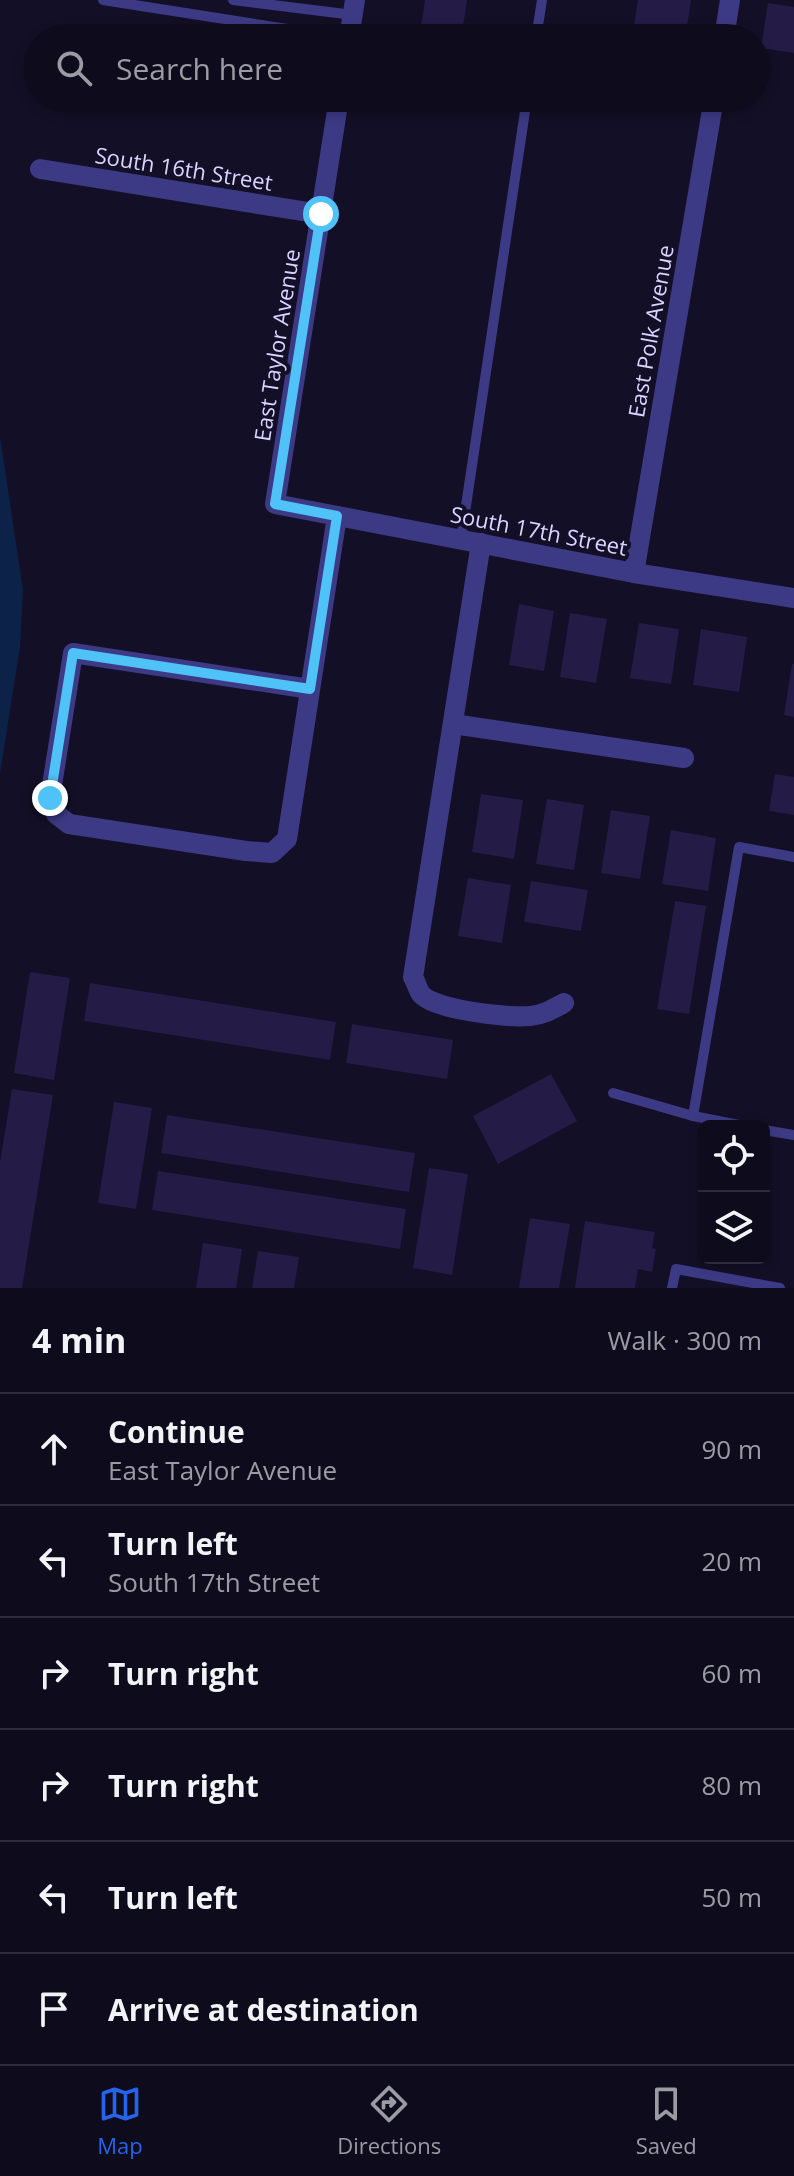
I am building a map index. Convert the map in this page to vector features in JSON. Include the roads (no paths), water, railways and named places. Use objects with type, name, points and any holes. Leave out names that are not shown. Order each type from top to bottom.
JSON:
[{"type":"street","points":[[726,24],[730,0]]},
{"type":"street","name":"East Taylor Avenue","points":[[275,504],[337,112]]},
{"type":"street","name":"East Polk Avenue","points":[[634,573],[712,112]]},
{"type":"street","name":"South 16th Street","points":[[40,169],[321,214]]},
{"type":"street","name":"South 17th Street","points":[[275,504],[634,573],[794,598]]},
{"type":"street","points":[[310,689],[73,653],[50,798],[56,814],[69,824],[246,851],[272,853],[287,839],[337,516]]},
{"type":"street","points":[[471,541],[453,724],[413,977],[421,994],[433,1003],[447,1006],[529,1017],[543,1014],[564,1003]]},
{"type":"street","points":[[453,724],[684,758]]},
{"type":"lane","points":[[103,0],[257,24]]},
{"type":"lane","points":[[233,0],[354,8]]},
{"type":"lane","points":[[538,24],[542,0]]},
{"type":"lane","points":[[471,541],[525,112]]},
{"type":"lane","points":[[693,1116],[739,847],[794,857]]},
{"type":"lane","points":[[613,1093],[713,1120]]},
{"type":"lane","points":[[770,1131],[794,1135]]},
{"type":"lane","points":[[672,1288],[676,1269],[780,1288]]},
{"type":"water","points":[[0,436],[23,590],[20,647],[0,774]]}]
